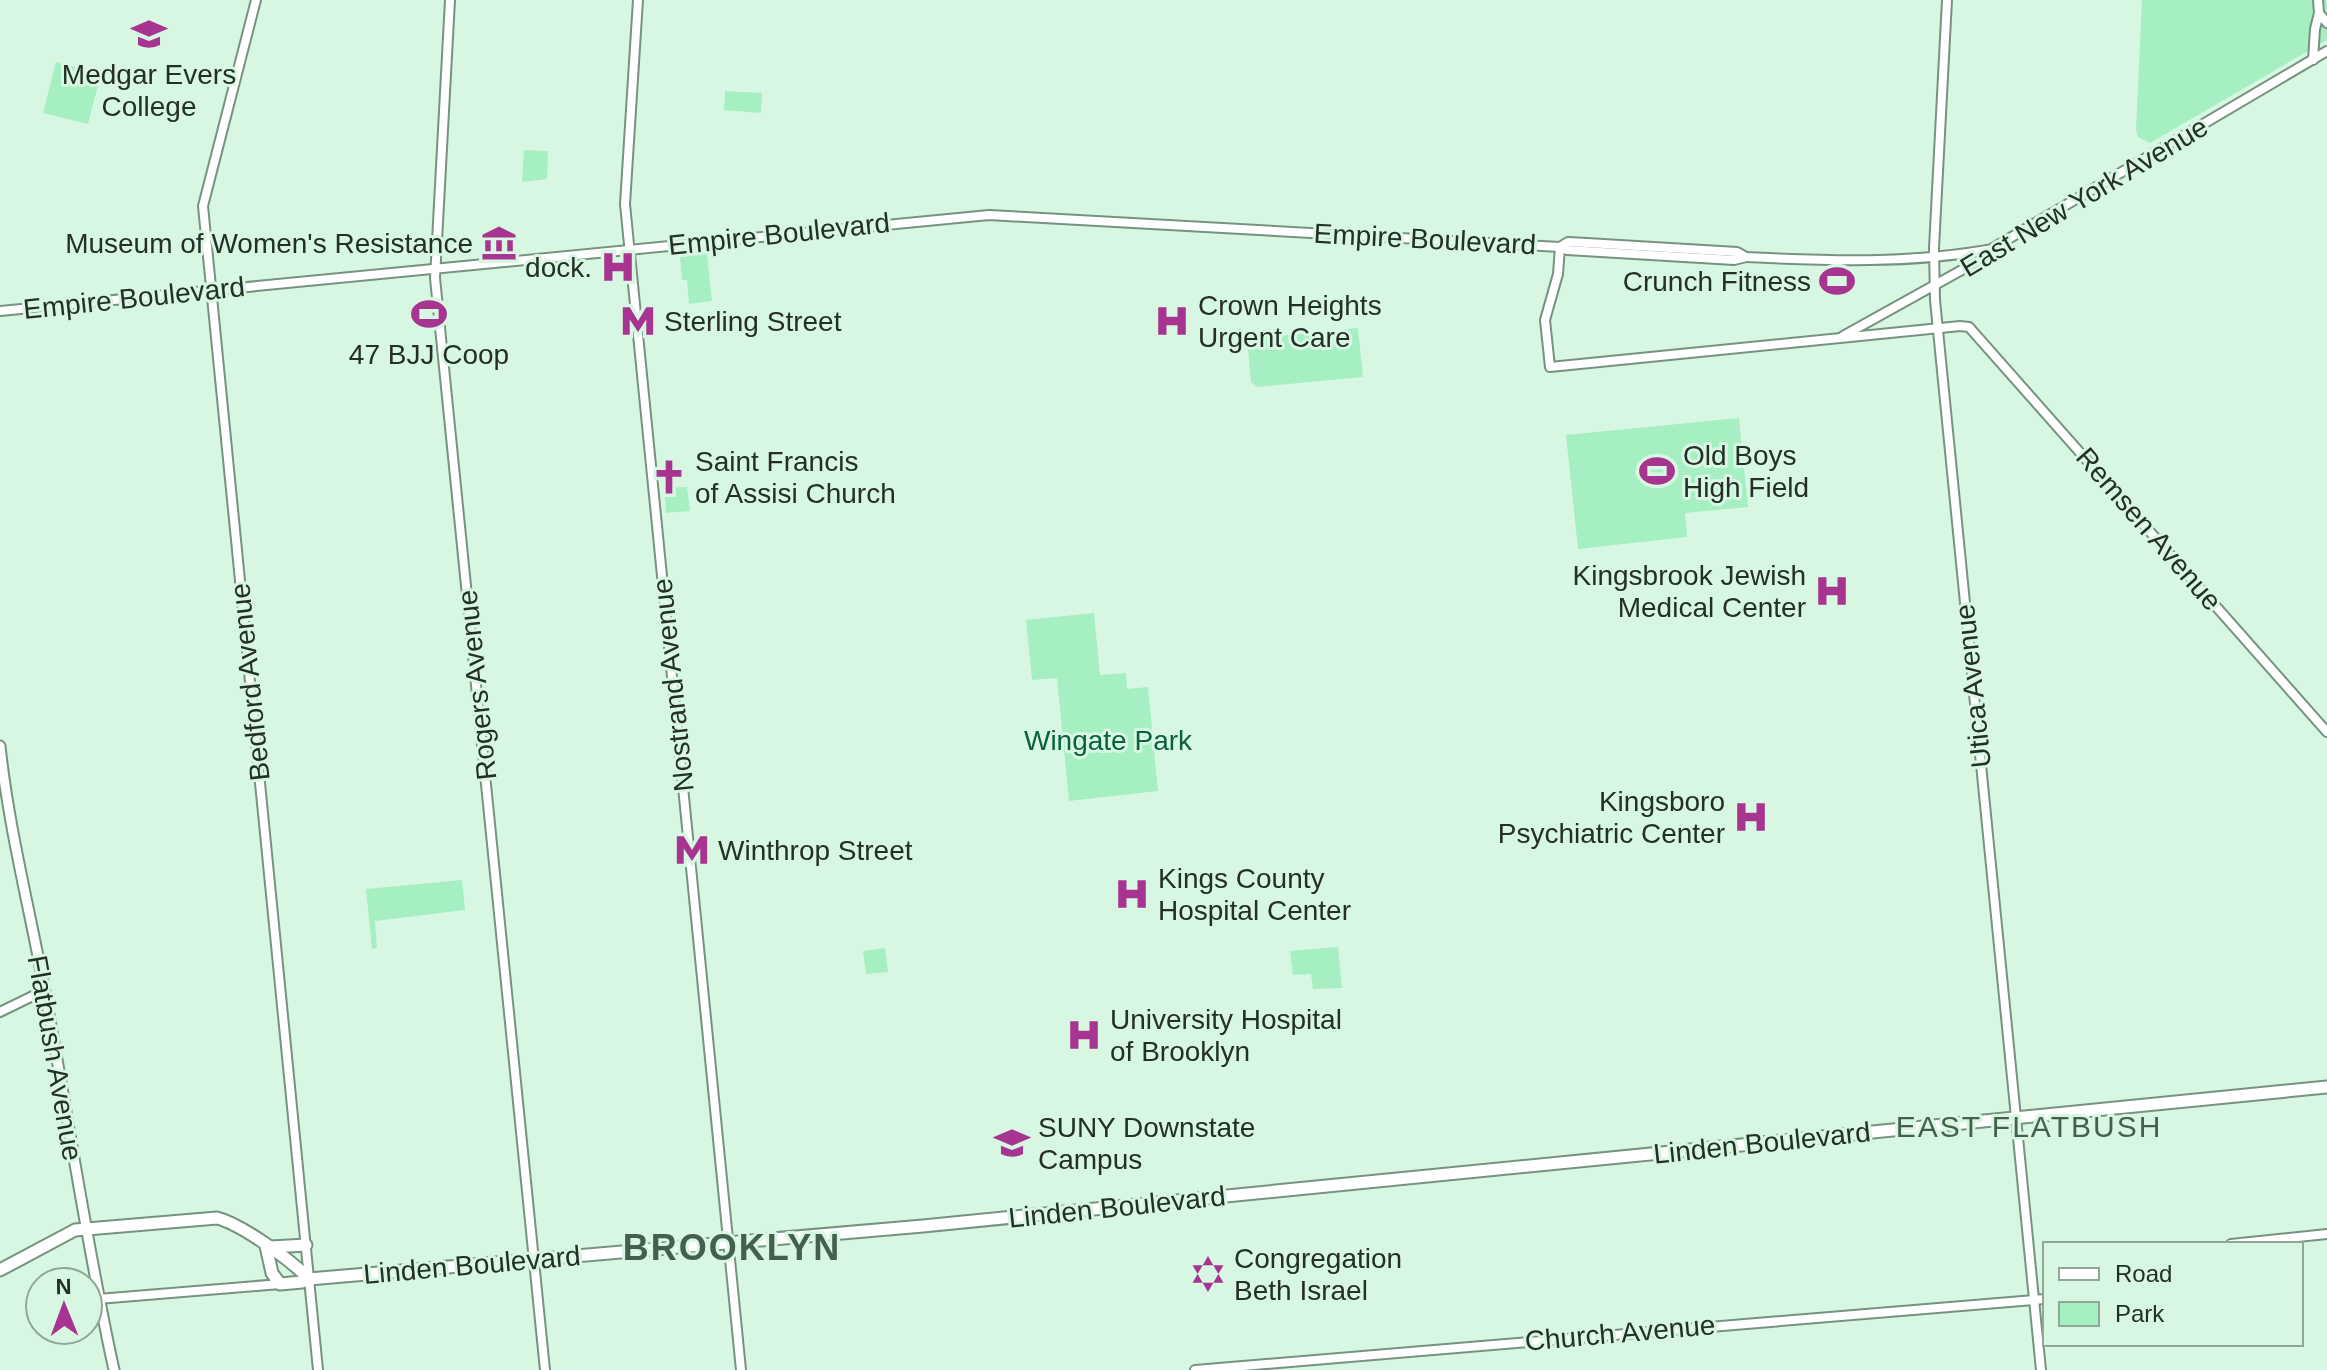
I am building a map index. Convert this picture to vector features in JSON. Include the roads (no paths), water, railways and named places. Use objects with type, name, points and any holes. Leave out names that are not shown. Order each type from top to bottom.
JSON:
[{"type":"highway","name":"Linden Boulevard","points":[[280,1284],[982,1220],[2327,1087]]},
{"type":"highway","points":[[0,1270],[75,1230],[217,1218],[227,1220],[278,1253],[309,1279]]},
{"type":"highway","points":[[266,1246],[306,1245]]},
{"type":"highway","points":[[266,1246],[272,1273],[280,1284]]},
{"type":"main road","name":"Bedford Avenue","points":[[256,0],[203,206],[318,1370]]},
{"type":"main road","name":"Rogers Avenue","points":[[450,0],[436,268],[545,1370]]},
{"type":"main road","name":"Nostrand Avenue","points":[[638,0],[625,204],[741,1370]]},
{"type":"main road","name":"Utica Avenue","points":[[1947,0],[1934,257],[1938,328],[2041,1370]]},
{"type":"main road","points":[[2313,60],[2318,0]]},
{"type":"main road","points":[[2319,13],[2327,23]]},
{"type":"main road","name":"East New York Avenue","points":[[1838,339],[1987,256],[1993,248],[2327,51]]},
{"type":"main road","name":"Empire Boulevard","points":[[0,311],[989,215],[1737,260],[1746,257],[1856,262],[1934,257],[1993,248]]},
{"type":"main road","name":"East New York Avenue","points":[[1560,247],[1558,274],[1545,320],[1550,367],[1969,327]]},
{"type":"main road","name":"Remsen Avenue","points":[[1969,327],[2327,732]]},
{"type":"main road","name":"Flatbush Avenue","points":[[0,746],[92,1266]]},
{"type":"main road","points":[[0,1012],[45,990]]},
{"type":"main road","points":[[2250,1242],[2327,1234]]},
{"type":"main road","name":"Linden Boulevard","points":[[104,1299],[280,1284]]},
{"type":"main road","name":"Church Avenue","points":[[1195,1370],[2043,1299]]},
{"type":"main road","name":"Flatbush Avenue","points":[[104,1326],[114,1370]]},
{"type":"place","name":"Medgar Evers College","points":[[149,34]]},
{"type":"place","name":"Museum of Women's Resistance","points":[[499,243]]},
{"type":"place","name":"dock.","points":[[618,267]]},
{"type":"place","name":"Crunch Fitness","points":[[1837,281]]},
{"type":"place","name":"47 BJJ Coop","points":[[429,314]]},
{"type":"place","name":"Sterling Street","points":[[638,321]]},
{"type":"place","name":"Crown Heights Urgent Care","points":[[1172,321]]},
{"type":"place","name":"Old Boys High Field","points":[[1657,471]]},
{"type":"place","name":"Saint Francis of Assisi Church","points":[[669,477]]},
{"type":"place","name":"Kingsbrook Jewish Medical Center","points":[[1832,591]]},
{"type":"place","name":"Kingsboro Psychiatric Center","points":[[1751,817]]},
{"type":"place","name":"Winthrop Street","points":[[692,850]]},
{"type":"place","name":"Kings County Hospital Center","points":[[1132,894]]},
{"type":"place","name":"University Hospital of Brooklyn","points":[[1084,1035]]},
{"type":"place","name":"SUNY Downstate Campus","points":[[1012,1143]]},
{"type":"place","name":"Congregation Beth Israel","points":[[1208,1274]]},
{"type":"district","name":"EAST FLATBUSH","points":[[2029,1126]]},
{"type":"district","name":"BROOKLYN","points":[[732,1247]]},
{"type":"park label","name":"Wingate Park","points":[[1108,740]]}]
